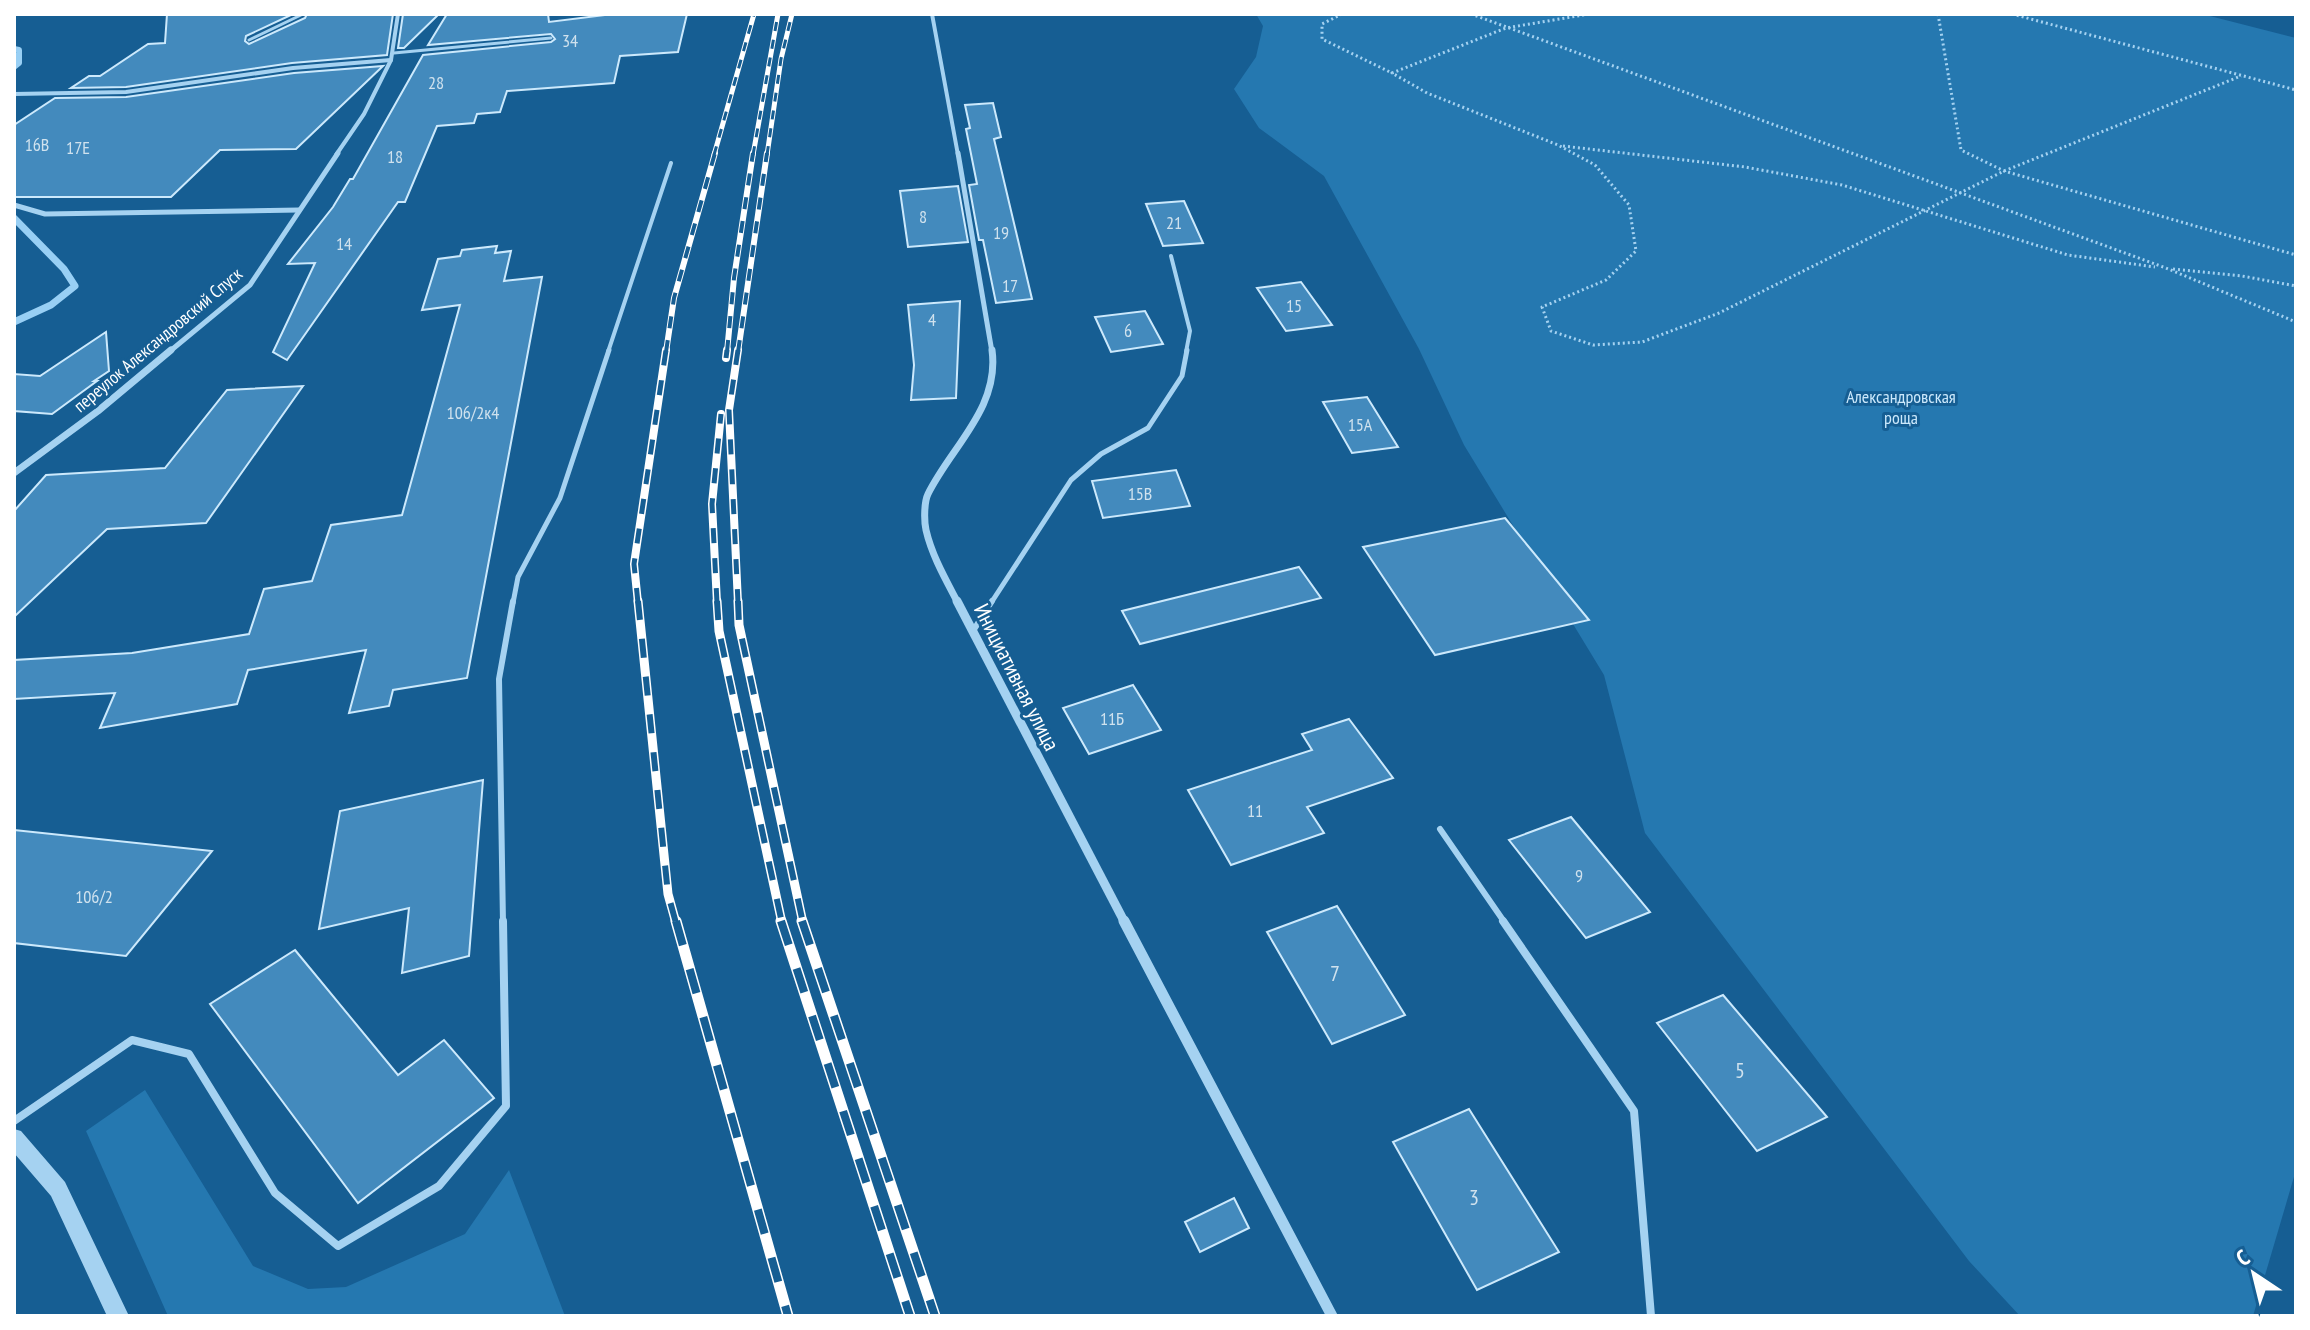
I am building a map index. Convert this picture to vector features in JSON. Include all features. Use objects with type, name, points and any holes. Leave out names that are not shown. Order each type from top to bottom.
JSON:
[{"type":"street","name":"переулок Александровский Спуск","points":[[14,473],[98,411],[250,285],[364,114],[392,56],[398,14]]},
{"type":"street","name":"Инициативная улица","points":[[932,14],[984,294],[994,365],[981,411],[962,445],[926,496],[925,528],[938,564],[1332,1316]]},
{"type":"street","points":[[14,94],[126,92],[392,56]]},
{"type":"street","points":[[14,205],[45,214],[299,210]]},
{"type":"street","points":[[14,1138],[58,1189],[118,1316]]},
{"type":"lane","points":[[249,40],[303,14]]},
{"type":"lane","points":[[392,56],[551,38]]},
{"type":"lane","points":[[14,1121],[132,1040],[189,1054],[275,1193],[338,1246],[439,1186],[506,1106],[499,679],[518,577],[560,498],[671,163]]},
{"type":"lane","points":[[973,631],[1071,480],[1101,454],[1148,428],[1182,376],[1190,331],[1171,256]]},
{"type":"lane","points":[[1440,829],[1634,1111],[1651,1316]]},
{"type":"path","points":[[1342,14],[1322,24],[1322,39],[1427,93],[1558,145],[1595,165],[1629,205],[1636,251],[1606,280],[1542,307],[1551,331],[1593,345],[1642,342],[1719,313],[2004,171],[2241,76]]},
{"type":"path","points":[[1471,14],[2166,268],[2296,322]]},
{"type":"path","points":[[1392,73],[1506,28],[1589,14]]},
{"type":"path","points":[[1938,14],[1961,150],[2004,171],[2296,255]]},
{"type":"path","points":[[2012,14],[2296,90]]},
{"type":"path","points":[[1558,145],[1745,167],[1842,185],[2068,255],[2242,276],[2296,286]]},
{"type":"green space","name":"Александровская роща","points":[[1256,14],[2202,14],[2296,38],[2296,1170],[2253,1316],[2020,1316],[1969,1261],[1645,833],[1604,675],[1464,445],[1419,349],[1324,176],[1259,128],[1234,89],[1256,57],[1263,26]]},
{"type":"green space","points":[[145,1090],[253,1266],[308,1289],[346,1287],[465,1234],[509,1170],[565,1316],[168,1316],[86,1131]]},
{"type":"building","points":[[167,14],[293,14],[246,36],[245,41],[249,44],[305,18],[307,14],[393,14],[387,55],[292,63],[126,87],[71,88],[89,76],[100,76],[148,44],[165,43]]},
{"type":"building","points":[[403,14],[439,14],[404,48],[398,48]]},
{"type":"building","points":[[447,14],[548,14],[549,22],[613,14],[687,14],[678,52],[620,56],[614,83],[507,91],[500,112],[477,114],[474,123],[437,126],[405,202],[398,202],[287,360],[273,352],[315,263],[288,264],[353,179],[423,55],[551,42],[555,39],[551,34],[428,45]]},
{"type":"building","points":[[383,66],[296,149],[220,150],[171,197],[14,197],[14,125],[55,98],[126,97],[294,73]]},
{"type":"building","points":[[993,103],[1001,137],[994,139],[1032,299],[996,303],[983,240],[979,240],[969,185],[977,184],[966,129],[970,128],[965,105]]},
{"type":"building","points":[[958,186],[968,242],[908,247],[900,191]]},
{"type":"building","points":[[1184,201],[1203,243],[1163,246],[1146,204]]},
{"type":"building","points":[[497,246],[495,253],[511,251],[504,281],[542,277],[467,678],[393,690],[389,706],[349,713],[366,650],[248,670],[237,704],[100,728],[115,693],[14,699],[14,660],[132,653],[249,634],[264,589],[312,581],[331,525],[402,515],[460,305],[422,310],[438,259],[460,256],[462,250]]},
{"type":"building","points":[[1301,282],[1332,325],[1286,331],[1257,288]]},
{"type":"building","points":[[960,301],[956,398],[911,400],[914,365],[908,305]]},
{"type":"building","points":[[1145,311],[1163,344],[1111,352],[1095,317]]},
{"type":"building","points":[[106,332],[109,371],[52,414],[14,411],[14,374],[40,376]]},
{"type":"building","points":[[303,386],[206,523],[107,529],[14,617],[14,511],[46,475],[165,468],[227,390]]},
{"type":"building","points":[[1367,397],[1398,447],[1352,453],[1323,402]]},
{"type":"building","points":[[1176,470],[1190,506],[1103,518],[1092,481]]},
{"type":"building","points":[[1505,518],[1589,620],[1435,655],[1363,547]]},
{"type":"building","points":[[1299,567],[1321,598],[1140,644],[1122,611]]},
{"type":"building","points":[[1133,685],[1161,730],[1089,754],[1063,708]]},
{"type":"building","points":[[1349,719],[1393,778],[1307,807],[1324,833],[1231,865],[1188,790],[1312,750],[1302,734]]},
{"type":"building","points":[[483,780],[469,956],[402,973],[409,908],[319,929],[340,811]]},
{"type":"building","points":[[1571,817],[1650,912],[1586,938],[1509,840]]},
{"type":"building","points":[[14,830],[212,851],[126,956],[14,943]]},
{"type":"building","points":[[1337,906],[1405,1015],[1332,1044],[1267,932]]},
{"type":"building","points":[[295,950],[398,1075],[444,1040],[494,1098],[358,1203],[210,1004]]},
{"type":"building","points":[[1723,995],[1827,1117],[1757,1151],[1657,1023]]},
{"type":"building","points":[[1469,1109],[1559,1252],[1477,1290],[1393,1142]]},
{"type":"building","points":[[1234,1198],[1249,1228],[1200,1252],[1185,1222]]},
{"type":"waterway","points":[[14,49],[19,50],[19,63],[14,67]]},
{"type":"waterway","points":[[14,218],[64,269],[75,286],[51,305],[14,322]]},
{"type":"railway","points":[[714,155],[754,14]]},
{"type":"railway","points":[[753,155],[778,14]]},
{"type":"railway","points":[[767,155],[781,59],[792,14]]},
{"type":"railway","points":[[666,352],[674,298],[715,153]]},
{"type":"railway","points":[[727,352],[734,278],[753,153]]},
{"type":"railway","points":[[738,352],[767,153]]},
{"type":"railway","points":[[638,603],[634,564],[666,350]]},
{"type":"railway","points":[[726,358],[727,350]]},
{"type":"railway","points":[[738,350],[729,410],[738,603]]},
{"type":"railway","points":[[717,603],[712,504],[721,414]]},
{"type":"railway","points":[[638,601],[668,894],[676,923]]},
{"type":"railway","points":[[717,601],[719,631],[782,923]]},
{"type":"railway","points":[[738,601],[739,625],[803,923]]},
{"type":"railway","points":[[676,921],[788,1316]]},
{"type":"railway","points":[[781,921],[910,1316]]},
{"type":"railway","points":[[802,921],[935,1316]]}]
